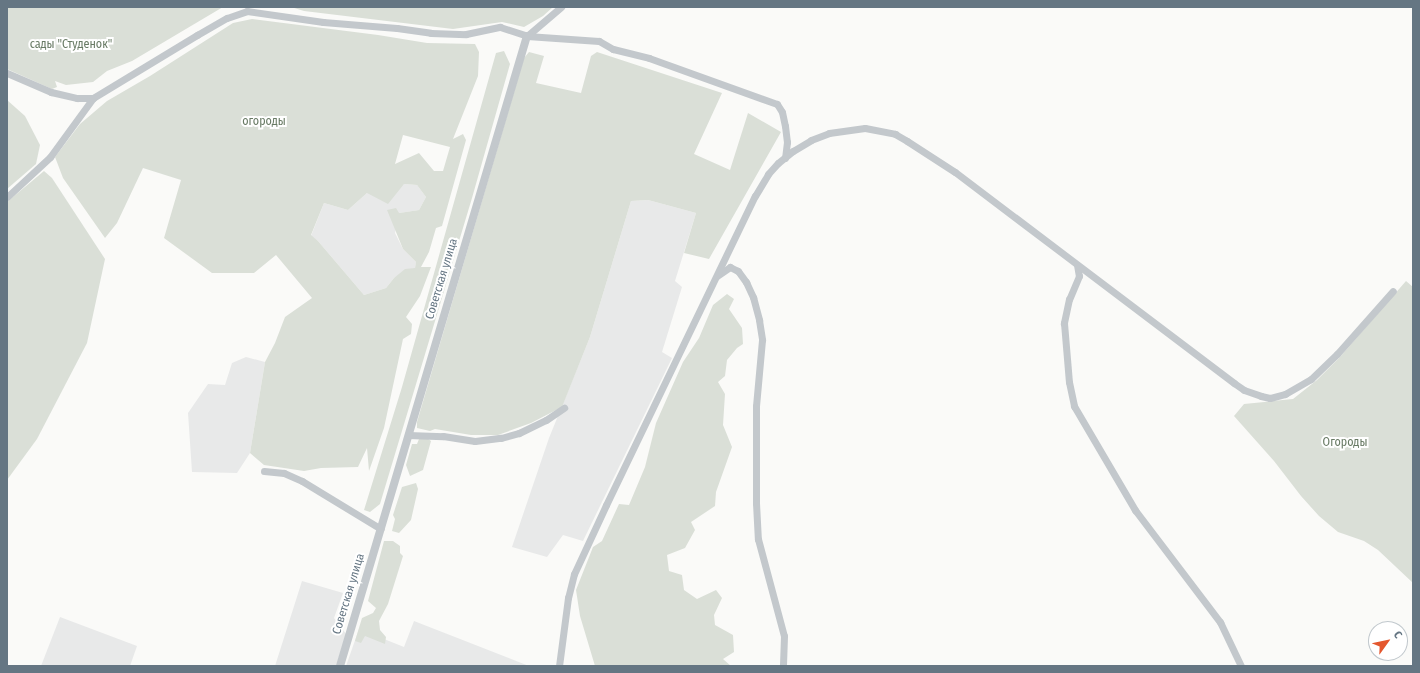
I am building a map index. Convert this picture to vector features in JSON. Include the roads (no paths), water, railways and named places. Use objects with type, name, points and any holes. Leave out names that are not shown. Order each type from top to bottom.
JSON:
[{"type":"street","points":[[527,36],[561,7]]},
{"type":"street","points":[[7,197],[50,157],[93,98],[227,18],[247,11],[270,10],[323,22],[397,28],[431,33],[466,34],[500,27],[527,36],[599,41],[613,49],[649,58],[777,104],[782,112],[785,126],[787,142],[785,158]]},
{"type":"street","name":"Советская улица","points":[[340,666],[527,36]]},
{"type":"street","points":[[7,73],[51,92],[77,98],[93,98]]},
{"type":"street","points":[[559,666],[568,598],[574,574],[715,278],[755,196],[768,174],[785,158],[811,140],[828,133],[865,128],[895,134],[955,172],[1234,383],[1253,394],[1270,398],[1294,390],[1315,375],[1393,291]]},
{"type":"street","points":[[1077,265],[1079,276],[1069,299],[1064,323],[1069,382],[1074,406],[1135,510],[1220,622],[1241,666]]},
{"type":"street","points":[[715,278],[730,267],[738,271],[746,282],[753,297],[759,320],[762,340],[756,406],[755,483],[757,524],[764,563],[784,636],[783,666]]},
{"type":"street","points":[[408,435],[444,436],[475,441],[501,438],[519,433],[546,420],[564,408]]},
{"type":"street","points":[[264,471],[284,473],[302,481],[381,529]]},
{"type":"park label","name":"сады \"Студенок\"","points":[[71,45]]},
{"type":"park label","name":"огороды","points":[[264,122]]},
{"type":"park label","name":"Огороды","points":[[1345,443]]}]
